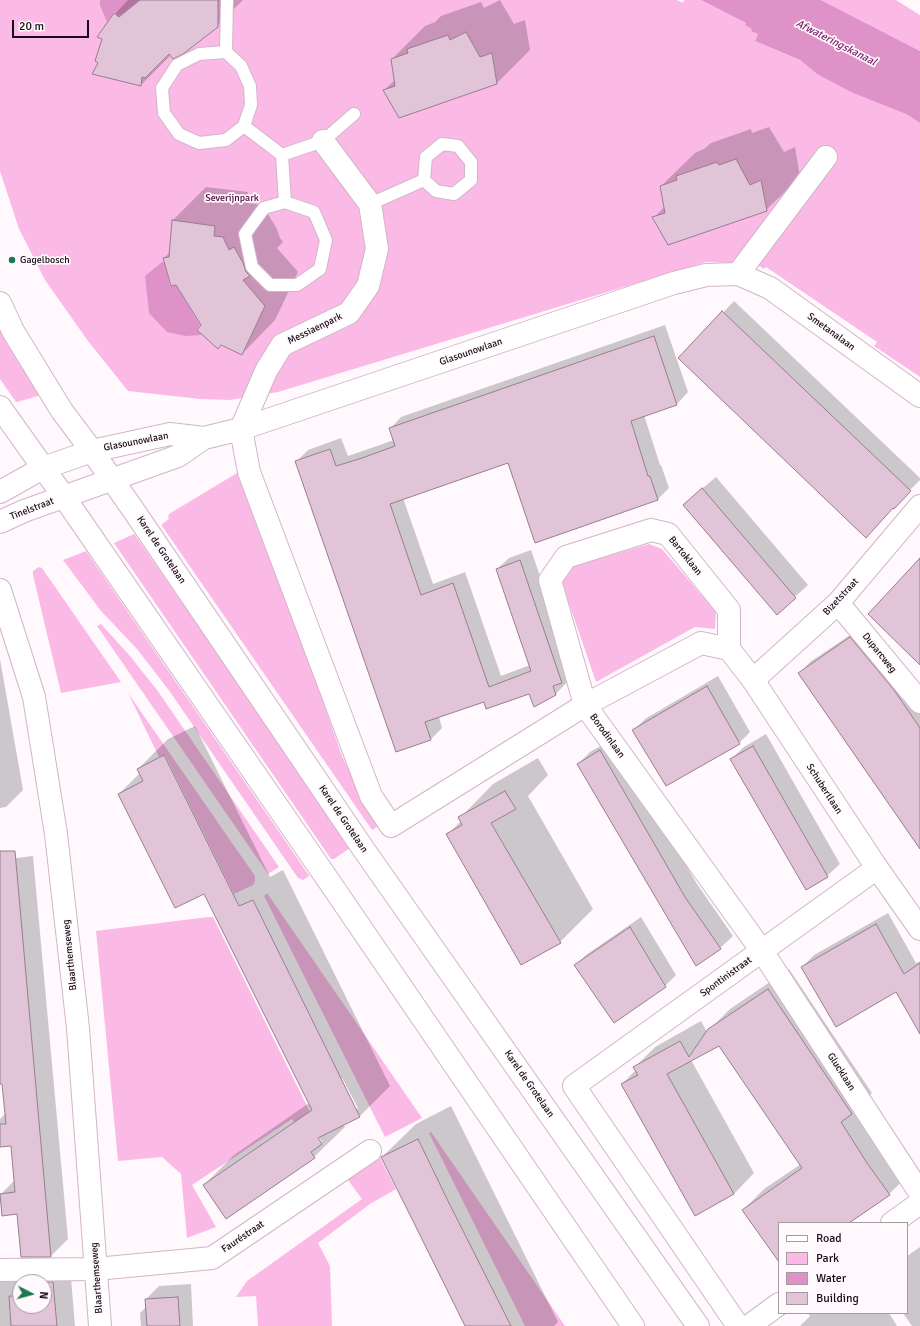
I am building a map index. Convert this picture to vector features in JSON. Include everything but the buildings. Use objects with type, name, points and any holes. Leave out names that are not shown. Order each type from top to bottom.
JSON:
[{"type":"street","name":"Messiaenpark","points":[[241,429],[266,371],[282,345],[349,313],[368,286],[377,249],[370,204],[323,141]]},
{"type":"street","points":[[738,274],[826,157]]},
{"type":"street","name":"Smetanalaan","points":[[738,274],[770,288],[920,396]]},
{"type":"street","name":"Glasounowlaan","points":[[44,468],[92,451],[170,434],[204,438],[241,429],[674,283],[706,275],[738,274]]},
{"type":"street","name":"Karel de Grotelaan","points":[[0,303],[13,331],[62,411],[134,511],[362,847],[698,1326]]},
{"type":"street","points":[[0,407],[44,468],[329,881],[633,1326]]},
{"type":"street","name":"Borodinlaan","points":[[241,429],[249,472],[371,796],[392,826],[585,705],[762,951]]},
{"type":"street","name":"Glasounowlaan","points":[[112,480],[178,456],[204,438]]},
{"type":"street","points":[[0,492],[44,468]]},
{"type":"street","name":"Tinelstraat","points":[[0,522],[24,511],[112,480]]},
{"type":"street","name":"Bizetstraat","points":[[753,680],[838,603],[920,506]]},
{"type":"street","name":"Bartoklaan","points":[[585,705],[550,580],[566,557],[651,530],[668,534],[729,610],[729,649]]},
{"type":"street","name":"Blaarthemseweg","points":[[0,590],[34,697],[56,834],[78,1028],[100,1326]]},
{"type":"street","name":"Duparcweg","points":[[838,603],[920,702]]},
{"type":"street","points":[[585,705],[701,643],[729,649]]},
{"type":"street","name":"Schubertlaan","points":[[729,649],[753,680],[877,868],[917,917]]},
{"type":"street","name":"Spontinistraat","points":[[738,1326],[574,1086],[877,868]]},
{"type":"street","name":"Glucklaan","points":[[762,951],[920,1193]]},
{"type":"street","name":"Fauréstraat","points":[[0,1270],[96,1270],[212,1258],[370,1151]]},
{"type":"street","points":[[893,1222],[920,1202]]},
{"type":"street","points":[[749,1326],[778,1305]]},
{"type":"lane","points":[[226,52],[227,0]]},
{"type":"lane","points":[[226,52],[241,66],[250,86],[251,105],[244,126],[226,140],[199,143],[179,134],[164,113],[162,88],[177,65],[198,54],[226,52]]},
{"type":"lane","points":[[282,155],[323,141],[354,114]]},
{"type":"lane","points":[[244,126],[282,155],[285,202]]},
{"type":"lane","points":[[442,144],[458,146],[471,162],[470,180],[454,194],[436,191],[424,180],[426,157],[442,144]]},
{"type":"lane","points":[[370,204],[424,180]]},
{"type":"lane","points":[[285,202],[314,212],[326,240],[320,269],[297,285],[270,285],[252,266],[245,234],[264,208],[285,202]]},
{"type":"green space","name":"Severijnpark","points":[[0,0],[677,0],[683,3],[684,0],[701,0],[746,23],[752,31],[758,34],[755,41],[800,60],[817,74],[906,114],[920,123],[920,377],[874,346],[877,342],[766,267],[764,269],[756,264],[706,262],[278,392],[230,400],[200,399],[128,391],[88,341],[45,280],[19,229],[0,171]]},
{"type":"green space","points":[[821,0],[896,0],[920,15],[920,51]]},
{"type":"green space","points":[[0,327],[38,393],[38,396],[16,402],[0,379]]},
{"type":"green space","points":[[242,470],[342,756],[365,803],[379,826],[372,830],[162,526],[162,524],[169,519],[169,514]]},
{"type":"green space","points":[[134,534],[350,845],[350,848],[334,859],[331,859],[114,543]]},
{"type":"green space","points":[[649,544],[662,549],[716,612],[715,629],[695,627],[596,682],[562,583],[574,566]]},
{"type":"green space","points":[[86,551],[309,876],[303,880],[298,878],[168,689],[137,649],[101,611],[63,560]]},
{"type":"green space","points":[[39,567],[42,568],[121,682],[61,693],[33,575],[33,571]]},
{"type":"green space","points":[[101,624],[130,656],[157,690],[279,867],[268,874],[97,626]]},
{"type":"green space","points":[[128,693],[255,876],[253,885],[234,894],[165,755],[159,757]]},
{"type":"green space","points":[[267,893],[422,1118],[385,1137],[264,896]]},
{"type":"green space","points":[[213,917],[322,1136],[320,1137],[301,1132],[292,1119],[192,1185],[216,1227],[187,1238],[181,1174],[162,1157],[118,1161],[96,931]]},
{"type":"green space","points":[[431,1132],[565,1326],[525,1326],[429,1133]]},
{"type":"green space","points":[[380,1158],[396,1189],[370,1204],[318,1243],[330,1266],[332,1326],[258,1326],[256,1296],[236,1297],[247,1281],[362,1199],[348,1180]]},
{"type":"water","points":[[100,0],[139,0],[119,16],[114,12],[107,22],[100,5]]},
{"type":"water","name":"Afwateringskanaal","points":[[701,0],[821,0],[920,51],[920,123],[906,114],[851,92],[817,74],[800,60],[755,41],[758,34],[751,31],[752,29],[745,25],[746,23]]},
{"type":"water","points":[[164,262],[170,286],[176,285],[200,325],[196,330],[202,335],[185,336],[167,332],[149,313],[145,276]]},
{"type":"place","name":"Gagelbosch","points":[[12,260]]}]
